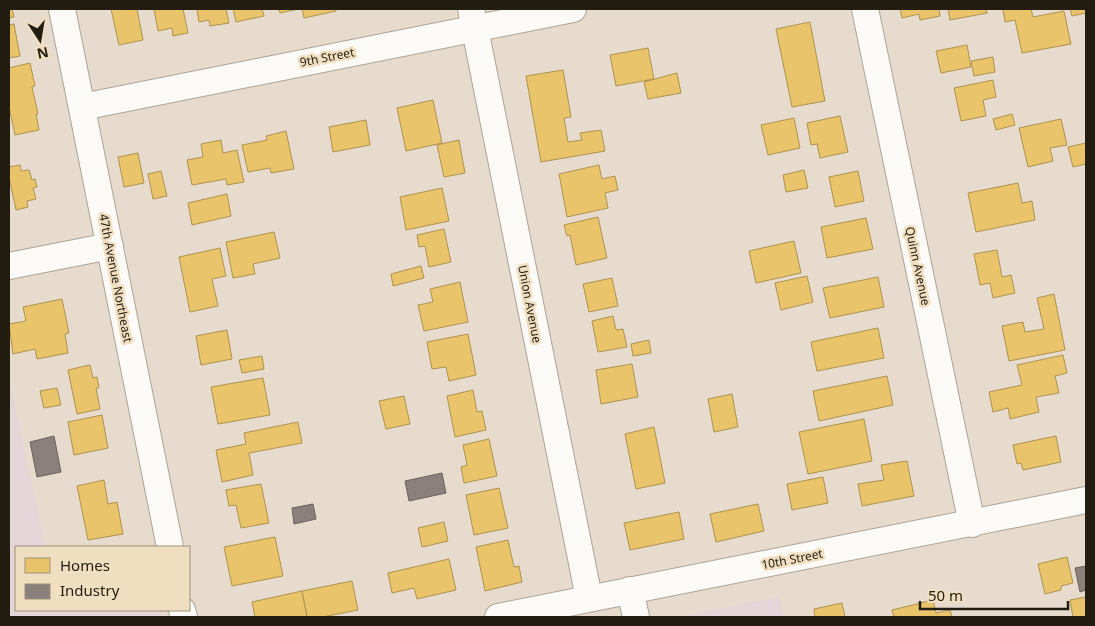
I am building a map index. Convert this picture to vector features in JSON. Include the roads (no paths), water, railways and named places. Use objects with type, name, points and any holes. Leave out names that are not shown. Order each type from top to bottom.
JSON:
[{"type":"street","name":"47th Avenue Northeast","points":[[62,9],[170,546]]},
{"type":"street","name":"9th Street","points":[[82,107],[473,18],[573,9]]},
{"type":"street","name":"Quinn Avenue","points":[[865,9],[972,524]]},
{"type":"street","name":"Union Avenue","points":[[473,18],[576,606]]},
{"type":"street","points":[[9,266],[110,246]]},
{"type":"street","name":"10th Street","points":[[498,617],[576,606],[630,590],[1086,500]]},
{"type":"street","points":[[630,590],[636,617]]}]
